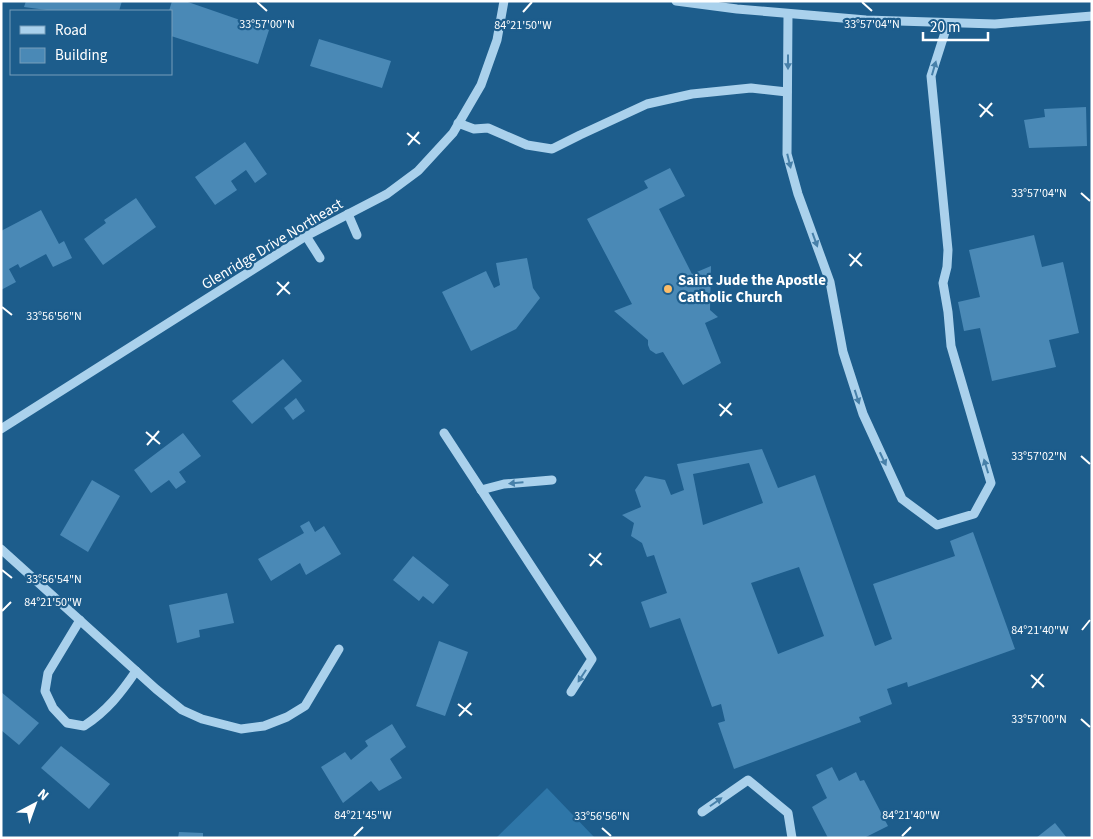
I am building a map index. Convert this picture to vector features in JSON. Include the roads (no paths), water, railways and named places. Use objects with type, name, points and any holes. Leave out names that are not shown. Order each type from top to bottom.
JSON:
[{"type":"street","name":"Glenridge Drive Northeast","points":[[1,428],[306,236],[387,194],[418,170],[453,133],[481,85],[497,40],[504,1]]},
{"type":"street","points":[[676,1],[743,6],[788,14],[866,20],[948,23],[995,24],[1092,16]]},
{"type":"street","points":[[788,14],[787,154],[798,194],[830,282],[843,352],[863,414],[902,499],[937,525],[974,514],[991,484],[951,346],[943,283],[947,267],[948,250],[932,76],[948,23]]},
{"type":"street","points":[[458,123],[474,129],[488,128],[527,145],[552,149],[648,104],[692,94],[751,88],[788,92]]},
{"type":"street","points":[[348,214],[357,235]]},
{"type":"street","points":[[306,236],[320,258]]},
{"type":"street","points":[[444,433],[592,659],[571,692]]},
{"type":"street","points":[[481,490],[504,484],[552,480]]},
{"type":"street","points":[[1,549],[156,690],[182,710],[202,719],[241,729],[264,726],[287,717],[305,706],[339,649]]},
{"type":"street","points":[[80,620],[48,673],[46,691],[53,708],[67,723],[84,726],[99,716],[120,694],[136,671]]},
{"type":"street","points":[[702,812],[748,780],[788,813],[792,838]]},
{"type":"place","name":"Saint Jude the Apostle Catholic Church","points":[[668,289]]}]
